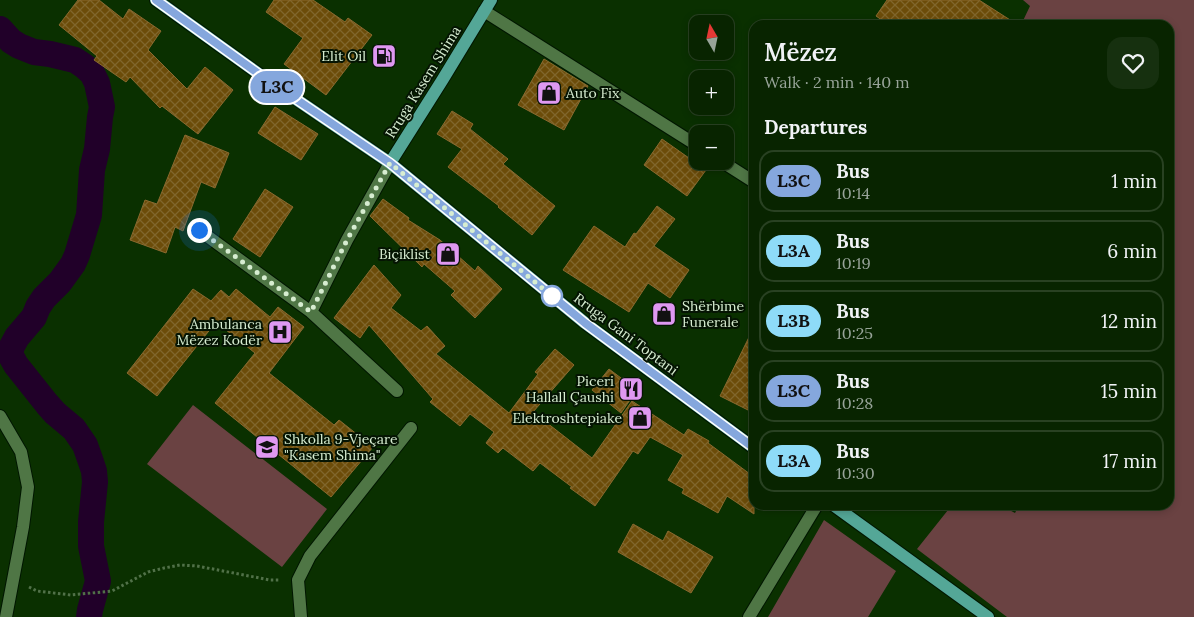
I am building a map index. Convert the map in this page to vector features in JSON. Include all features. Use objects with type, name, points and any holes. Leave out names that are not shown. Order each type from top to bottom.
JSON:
[{"type":"main road","name":"Rruga Gani Toptani","points":[[156,0],[259,74],[390,163],[585,323],[749,444]]},
{"type":"main road","name":"Rruga Kasem Shima","points":[[390,163],[488,5]]},
{"type":"main road","points":[[840,510],[988,617]]},
{"type":"street","points":[[488,5],[689,140]]},
{"type":"street","name":"Rruga Kasem Shima","points":[[311,312],[347,240],[390,163]]},
{"type":"street","points":[[734,169],[749,179]]},
{"type":"street","points":[[199,230],[311,312],[398,391]]},
{"type":"street","points":[[0,416],[21,452],[28,487],[23,527],[6,617]]},
{"type":"street","points":[[301,617],[298,580],[310,556],[411,428]]},
{"type":"street","points":[[749,617],[814,510]]},
{"type":"path","points":[[13,580],[37,591],[71,595],[86,594],[112,591],[148,572],[180,565],[197,566],[270,580],[298,580]]},
{"type":"shaded area","points":[[1023,0],[1194,0],[1194,617],[1007,617],[917,549],[948,510],[1009,510],[1015,513],[1016,510],[1174,510],[1174,20],[1023,20],[1030,6]]},
{"type":"shaded area","points":[[193,405],[327,509],[282,567],[147,464]]},
{"type":"shaded area","points":[[824,520],[896,571],[868,617],[768,617]]},
{"type":"building","points":[[78,0],[99,0],[123,19],[129,9],[161,31],[148,50],[187,89],[205,67],[233,90],[198,134],[162,106],[160,108],[130,77],[126,82],[94,60],[97,56],[59,25]]},
{"type":"building","points":[[274,0],[313,0],[345,22],[348,18],[372,35],[326,95],[284,64],[303,38],[266,12]]},
{"type":"building","points":[[887,0],[979,0],[1010,20],[882,20],[876,16]]},
{"type":"building","points":[[544,59],[588,86],[564,130],[518,105]]},
{"type":"building","points":[[275,107],[318,134],[301,160],[258,133]]},
{"type":"building","points":[[452,111],[473,124],[470,129],[508,159],[503,164],[555,206],[532,235],[499,206],[448,167],[462,149],[437,134]]},
{"type":"building","points":[[185,135],[229,153],[215,188],[201,182],[183,231],[175,227],[166,253],[130,240],[145,200],[157,204]]},
{"type":"building","points":[[662,139],[689,158],[689,170],[706,170],[687,196],[644,165]]},
{"type":"building","points":[[265,189],[293,207],[260,257],[233,239]]},
{"type":"building","points":[[383,199],[409,218],[408,220],[440,240],[475,271],[478,266],[502,289],[475,318],[451,295],[455,291],[424,264],[422,267],[370,216]]},
{"type":"building","points":[[657,206],[675,219],[654,246],[689,270],[670,298],[648,283],[629,312],[563,270],[594,226],[625,247],[634,233],[636,234]]},
{"type":"building","points":[[374,265],[401,295],[391,308],[421,331],[427,326],[445,346],[436,354],[509,413],[538,374],[535,372],[555,349],[574,365],[533,412],[592,458],[632,401],[684,435],[688,429],[709,441],[708,443],[749,473],[749,510],[754,510],[754,514],[727,496],[718,513],[682,493],[684,489],[668,480],[683,455],[650,437],[638,454],[633,451],[595,506],[540,463],[533,471],[503,448],[498,453],[486,443],[494,432],[470,414],[460,426],[430,402],[433,399],[369,325],[360,338],[334,318]]},
{"type":"building","points":[[193,289],[211,301],[221,290],[229,297],[236,289],[270,317],[278,307],[304,327],[269,373],[334,425],[339,420],[373,447],[331,497],[215,403],[255,353],[216,322],[157,396],[127,373]]},
{"type":"building","points":[[749,337],[749,410],[720,396]]},
{"type":"building","points":[[609,369],[637,390],[621,413],[592,390]]},
{"type":"building","points":[[633,524],[663,541],[668,531],[713,557],[691,593],[618,552]]},
{"type":"waterway","points":[[0,29],[11,41],[19,46],[34,52],[75,60],[84,66],[92,73],[97,83],[102,107],[97,149],[92,170],[89,215],[77,255],[60,282],[44,298],[34,317],[17,337],[11,348],[11,356],[16,365],[55,413],[74,429],[85,445],[94,471],[91,546],[98,581],[89,617]]},
{"type":"bus line","name":"L3C","points":[[156,0],[259,74],[390,163],[585,323],[749,444]]},
{"type":"place","name":"Elit Oil","points":[[384,56]]},
{"type":"place","name":"Auto Fix","points":[[549,93]]},
{"type":"place","name":"Biçiklist","points":[[448,254]]},
{"type":"place","name":"Shërbime Funerale","points":[[664,314]]},
{"type":"place","name":"Ambulanca Mëzez Kodër","points":[[280,332]]},
{"type":"place","name":"Piceri Hallall Çaushi","points":[[631,389]]},
{"type":"place","name":"Elektroshtepiake","points":[[640,418]]},
{"type":"place","name":"Shkolla 9-Vjeçare \"Kasem Shima\"","points":[[267,447]]},
{"type":"route","points":[[199,230],[311,312],[347,240],[390,163],[552,296]]}]
